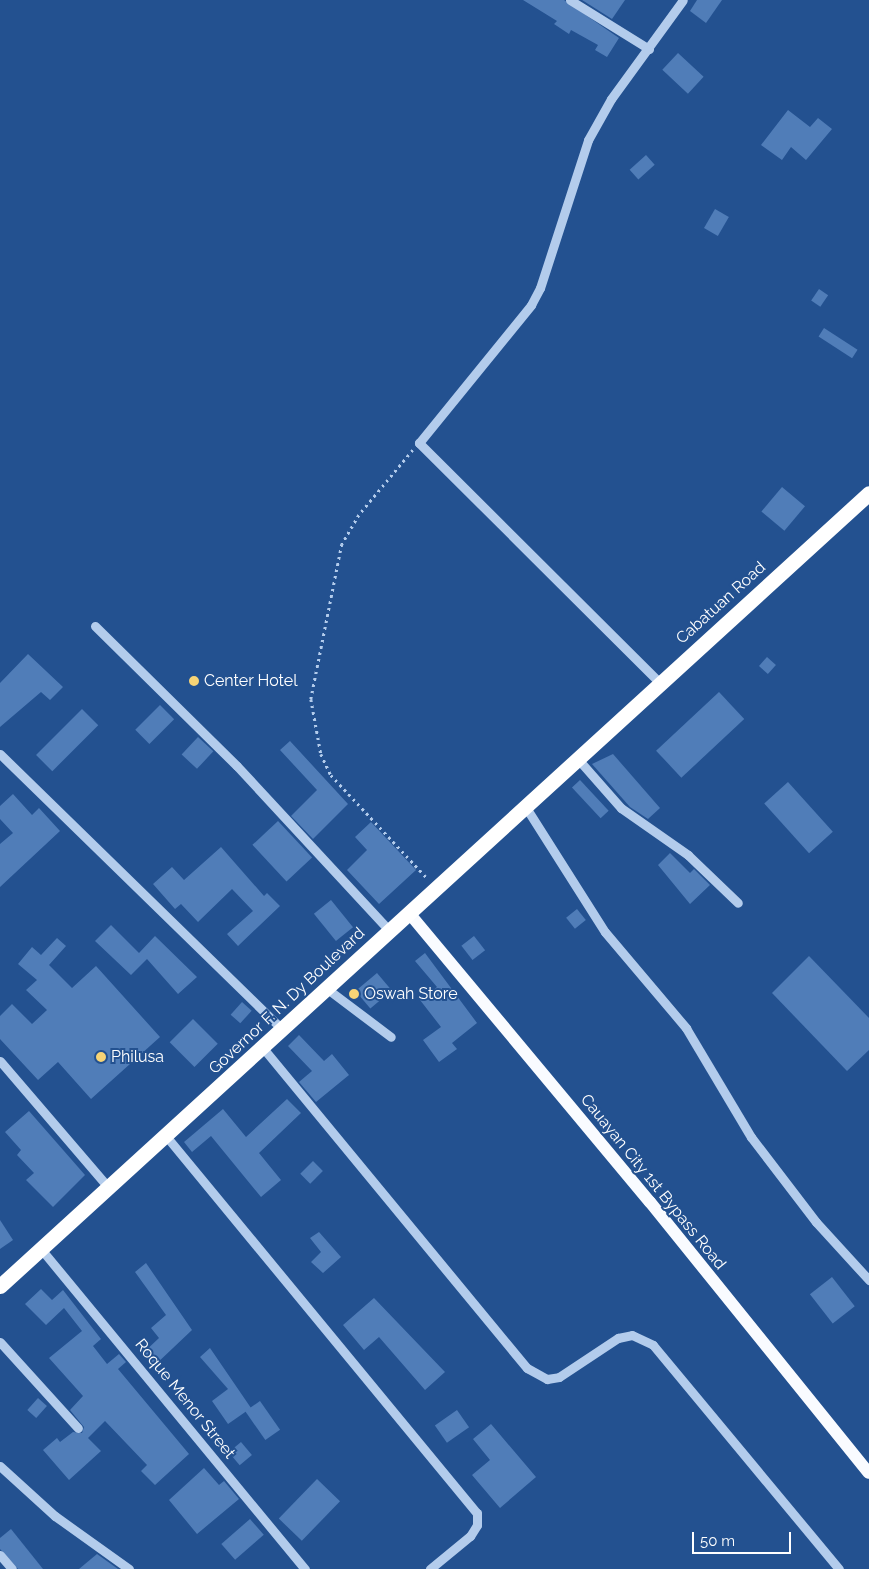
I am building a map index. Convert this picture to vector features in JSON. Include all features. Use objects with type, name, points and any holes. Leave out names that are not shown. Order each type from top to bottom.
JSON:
[{"type":"highway","name":"Cabatuan Road","points":[[596,740],[869,493]]},
{"type":"highway","name":"Governor F. N. Dy Boulevard","points":[[0,1286],[262,1048],[281,1028],[390,931],[596,740]]},
{"type":"main road","name":"Cauayan City 1st Bypass Road","points":[[409,913],[650,1202],[869,1473]]},
{"type":"street","points":[[570,0],[649,49]]},
{"type":"street","points":[[659,682],[419,443],[531,305],[588,140],[611,99],[683,0]]},
{"type":"street","points":[[95,626],[237,766],[390,931]]},
{"type":"street","points":[[0,754],[281,1028]]},
{"type":"street","points":[[577,758],[621,808],[688,855],[738,904]]},
{"type":"street","points":[[525,806],[605,932],[686,1028],[751,1137],[816,1222],[869,1280]]},
{"type":"street","points":[[326,988],[391,1037]]},
{"type":"street","points":[[262,1048],[527,1368],[547,1379],[559,1377],[618,1338],[632,1335],[653,1345],[839,1569]]},
{"type":"street","points":[[0,1062],[109,1188]]},
{"type":"street","points":[[166,1136],[477,1513],[477,1525],[470,1536],[430,1569]]},
{"type":"street","name":"Roque Menor Street","points":[[41,1249],[305,1569]]},
{"type":"street","points":[[0,1342],[78,1428]]},
{"type":"street","points":[[0,1466],[54,1516],[129,1569]]},
{"type":"street","points":[[0,1555],[12,1569]]},
{"type":"path","points":[[419,443],[359,515],[342,544],[311,699],[321,754],[331,775],[436,887]]},
{"type":"building","points":[[523,0],[564,0],[619,38],[607,57],[595,50],[598,45],[571,30],[569,34],[554,24],[557,21]]},
{"type":"building","points":[[582,0],[625,0],[612,19]]},
{"type":"building","points":[[697,0],[722,0],[706,23],[690,11]]},
{"type":"building","points":[[678,53],[704,77],[688,94],[662,70]]},
{"type":"building","points":[[788,110],[810,127],[818,118],[832,129],[806,160],[791,147],[782,160],[761,145]]},
{"type":"building","points":[[646,155],[655,165],[638,179],[630,170]]},
{"type":"building","points":[[715,209],[729,217],[718,236],[704,228]]},
{"type":"building","points":[[819,289],[828,295],[820,307],[811,301]]},
{"type":"building","points":[[824,328],[858,350],[852,358],[819,336]]},
{"type":"building","points":[[782,487],[805,506],[784,531],[761,512]]},
{"type":"building","points":[[28,654],[63,687],[50,700],[41,692],[0,727],[0,683]]},
{"type":"building","points":[[767,657],[776,665],[768,674],[759,666]]},
{"type":"building","points":[[719,692],[744,719],[681,778],[656,751]]},
{"type":"building","points":[[160,705],[174,719],[149,744],[135,730]]},
{"type":"building","points":[[82,709],[98,725],[52,771],[36,755]]},
{"type":"building","points":[[198,737],[213,751],[197,769],[182,755]]},
{"type":"building","points":[[290,741],[348,804],[313,839],[291,816],[317,790],[280,750]]},
{"type":"building","points":[[613,754],[660,808],[648,819],[630,807],[592,764]]},
{"type":"building","points":[[580,780],[609,811],[601,818],[572,788]]},
{"type":"building","points":[[788,782],[833,832],[809,853],[764,803]]},
{"type":"building","points":[[13,794],[32,815],[39,808],[60,831],[0,887],[0,844],[13,833],[0,819],[0,806]]},
{"type":"building","points":[[278,821],[312,858],[287,881],[252,845]]},
{"type":"building","points":[[371,822],[416,870],[379,904],[347,870],[367,850],[355,837]]},
{"type":"building","points":[[221,847],[264,896],[267,893],[280,906],[238,946],[227,934],[253,911],[232,889],[198,922],[181,904],[175,909],[153,884],[172,867],[184,880]]},
{"type":"building","points":[[670,853],[690,873],[694,869],[710,885],[690,904],[658,865]]},
{"type":"building","points":[[331,900],[353,927],[336,941],[314,914]]},
{"type":"building","points":[[577,909],[586,920],[575,929],[566,918]]},
{"type":"building","points":[[111,925],[139,953],[155,936],[197,977],[178,994],[147,959],[131,975],[95,941]]},
{"type":"building","points":[[474,936],[485,950],[472,960],[461,946]]},
{"type":"building","points":[[57,938],[66,946],[49,965],[72,988],[96,966],[160,1037],[91,1099],[58,1062],[38,1080],[0,1039],[0,1016],[12,1004],[32,1024],[47,1010],[26,990],[37,980],[18,964],[32,947],[41,955]]},
{"type":"building","points":[[425,953],[477,1023],[452,1043],[457,1049],[439,1062],[423,1040],[441,1027],[420,1000],[437,987],[415,961]]},
{"type":"building","points":[[809,956],[869,1018],[869,1050],[847,1071],[772,993]]},
{"type":"building","points":[[377,973],[392,991],[370,1009],[356,991]]},
{"type":"building","points":[[242,1002],[252,1011],[240,1023],[231,1015]]},
{"type":"building","points":[[193,1019],[218,1044],[194,1067],[170,1042]]},
{"type":"building","points":[[299,1035],[324,1061],[332,1054],[349,1075],[316,1102],[299,1082],[312,1071],[288,1046]]},
{"type":"building","points":[[287,1099],[301,1113],[259,1153],[281,1180],[261,1197],[211,1136],[192,1152],[184,1142],[223,1109],[246,1137]]},
{"type":"building","points":[[29,1111],[85,1175],[53,1207],[26,1180],[34,1173],[17,1155],[21,1150],[5,1132]]},
{"type":"building","points":[[313,1161],[323,1171],[310,1184],[300,1174]]},
{"type":"building","points":[[0,1220],[13,1240],[0,1249]]},
{"type":"building","points":[[319,1232],[341,1257],[323,1273],[311,1262],[321,1252],[310,1238]]},
{"type":"building","points":[[146,1263],[192,1330],[154,1366],[142,1354],[159,1338],[151,1328],[166,1315],[135,1272]]},
{"type":"building","points":[[832,1277],[855,1306],[833,1323],[810,1294]]},
{"type":"building","points":[[41,1289],[52,1300],[63,1290],[101,1339],[93,1346],[107,1364],[119,1354],[126,1362],[118,1369],[189,1454],[155,1485],[141,1471],[147,1465],[105,1421],[88,1438],[101,1451],[69,1480],[43,1450],[57,1438],[60,1442],[73,1432],[82,1433],[84,1427],[70,1410],[83,1396],[49,1358],[82,1331],[64,1308],[46,1325],[25,1304]]},
{"type":"building","points":[[374,1298],[445,1372],[425,1390],[379,1337],[364,1350],[343,1325]]},
{"type":"building","points":[[210,1348],[251,1408],[228,1424],[212,1401],[228,1389],[200,1357]]},
{"type":"building","points":[[38,1398],[47,1406],[36,1418],[27,1410]]},
{"type":"building","points":[[260,1401],[280,1430],[265,1440],[245,1411]]},
{"type":"building","points":[[457,1410],[469,1427],[447,1443],[435,1425]]},
{"type":"building","points":[[491,1424],[536,1477],[500,1508],[472,1475],[490,1460],[473,1439]]},
{"type":"building","points":[[241,1442],[252,1455],[240,1465],[229,1452]]},
{"type":"building","points":[[204,1468],[219,1485],[224,1481],[239,1499],[197,1534],[169,1500]]},
{"type":"building","points":[[317,1479],[340,1501],[302,1541],[279,1519]]},
{"type":"building","points":[[250,1519],[264,1535],[235,1560],[221,1544]]},
{"type":"building","points":[[11,1529],[43,1569],[18,1569],[0,1549],[0,1538]]},
{"type":"building","points":[[97,1554],[118,1569],[79,1569]]},
{"type":"place","name":"Center Hotel","points":[[194,681]]},
{"type":"place","name":"Oswah Store","points":[[354,994]]},
{"type":"place","name":"Philusa","points":[[101,1057]]}]
